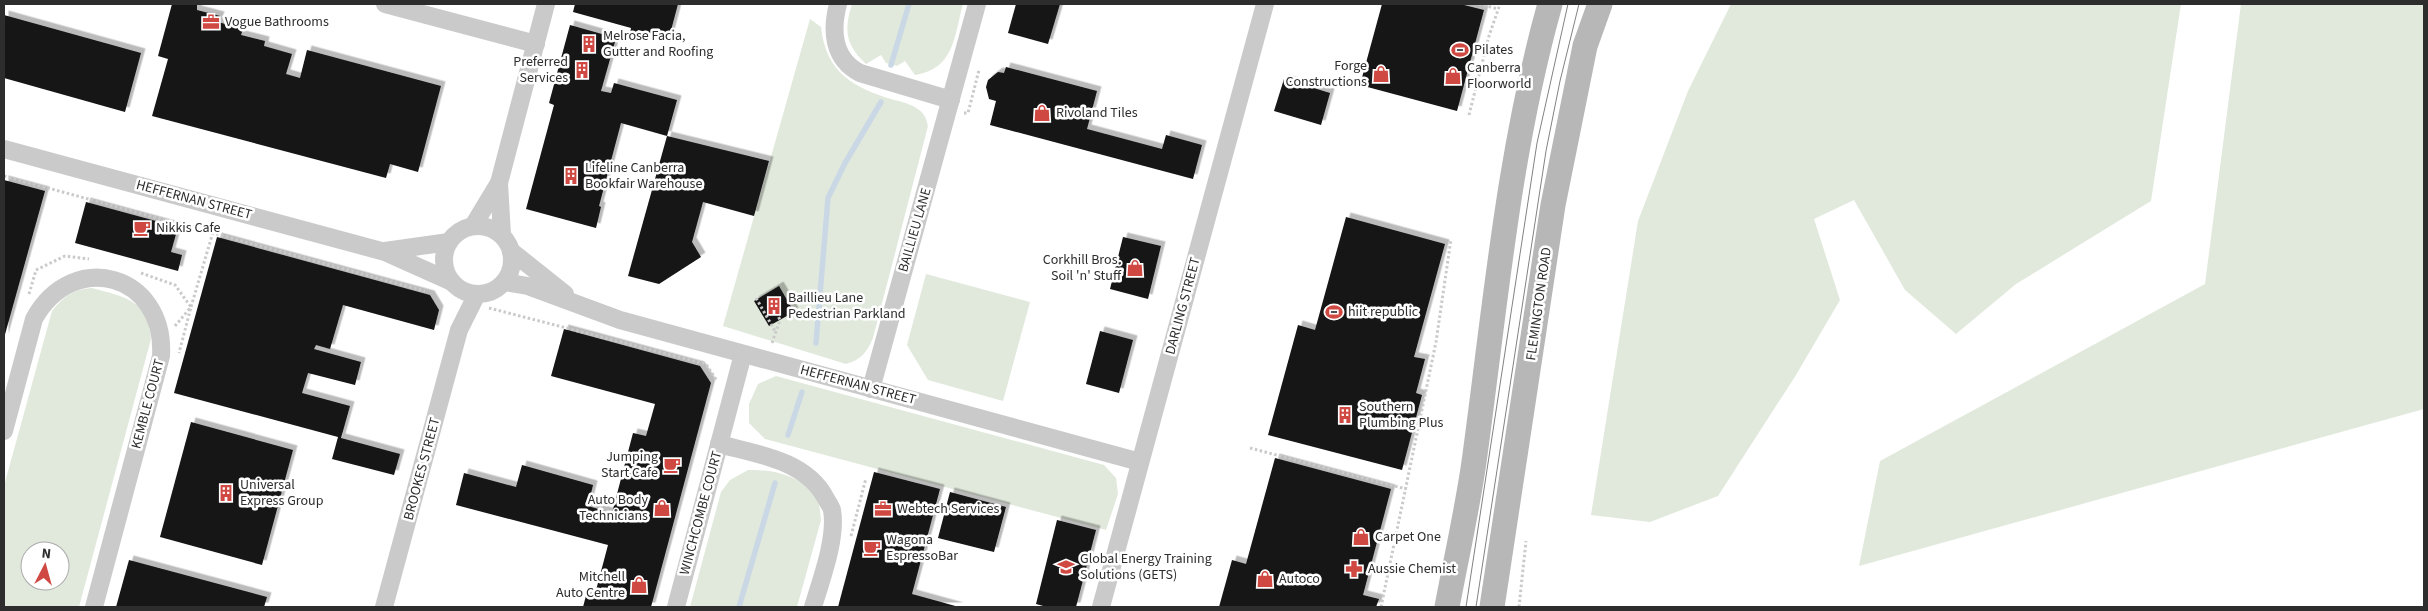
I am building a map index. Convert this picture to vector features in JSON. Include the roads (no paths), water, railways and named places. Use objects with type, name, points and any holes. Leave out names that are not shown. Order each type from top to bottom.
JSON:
[{"type":"main road","points":[[1447,607],[1473,465],[1504,232],[1533,64],[1550,4]]},
{"type":"main road","points":[[1585,46],[1593,4]]},
{"type":"main road","name":"FLEMINGTON ROAD","points":[[1492,607],[1553,205],[1585,46],[1600,4]]},
{"type":"street","points":[[385,4],[536,44]]},
{"type":"street","points":[[473,226],[499,183],[546,4]]},
{"type":"street","points":[[838,4],[834,39],[840,54],[852,69],[951,100]]},
{"type":"street","name":"BAILLIEU LANE","points":[[871,388],[978,4]]},
{"type":"street","name":"DARLING STREET","points":[[1100,607],[1265,4]]},
{"type":"street","name":"HEFFERNAN STREET","points":[[4,149],[384,252],[455,285]]},
{"type":"street","points":[[499,183],[502,235],[511,250],[513,261],[505,282],[497,289],[475,299],[455,285],[444,262],[449,242],[456,235],[473,226],[483,226],[502,235]]},
{"type":"street","name":"HEFFERNAN STREET","points":[[384,252],[449,242]]},
{"type":"street","name":"HEFFERNAN STREET","points":[[511,250],[577,303]]},
{"type":"street","name":"KEMBLE COURT","points":[[4,432],[34,319],[41,306],[51,294],[75,281],[92,278],[109,279],[125,284],[147,302],[160,325],[162,339],[161,356],[94,607]]},
{"type":"street","name":"HEFFERNAN STREET","points":[[505,282],[528,286],[620,320],[1140,462]]},
{"type":"street","name":"BROOKES STREET","points":[[455,285],[459,330]]},
{"type":"street","name":"BROOKES STREET","points":[[384,607],[459,330],[475,299]]},
{"type":"street","points":[[719,444],[743,354]]},
{"type":"street","name":"WINCHCOMBE COURT","points":[[676,607],[719,444],[770,458],[800,470],[820,488],[832,509],[832,535],[813,607]]},
{"type":"waterway","points":[[891,65],[909,4]]},
{"type":"waterway","points":[[816,343],[828,198],[845,163],[881,102]]},
{"type":"waterway","points":[[788,435],[802,392]]},
{"type":"waterway","points":[[739,607],[775,483]]},
{"type":"tram line","points":[[1466,607],[1537,143],[1568,4]]},
{"type":"tram line","points":[[1476,607],[1546,151],[1560,81],[1579,4]]},
{"type":"place","name":"Vogue Bathrooms","points":[[211,22]]},
{"type":"place","name":"Melrose Facia, Gutter and Roofing","points":[[589,44]]},
{"type":"place","name":"Pilates","points":[[1460,50]]},
{"type":"place","name":"Preferred Services","points":[[582,70]]},
{"type":"place","name":"Forge Constructions","points":[[1381,74]]},
{"type":"place","name":"Canberra Floorworld","points":[[1453,76]]},
{"type":"place","name":"Rivoland Tiles","points":[[1042,113]]},
{"type":"place","name":"Lifeline Canberra Bookfair Warehouse","points":[[571,176]]},
{"type":"place","name":"Nikkis Cafe","points":[[142,228]]},
{"type":"place","name":"Corkhill Bros. Soil 'n' Stuff","points":[[1135,268]]},
{"type":"place","name":"Baillieu Lane Pedestrian Parkland","points":[[774,306]]},
{"type":"place","name":"hiit republic","points":[[1334,312]]},
{"type":"place","name":"Southern Plumbing Plus","points":[[1345,415]]},
{"type":"place","name":"Jumping Start Cafe","points":[[672,465]]},
{"type":"place","name":"Universal Express Group","points":[[226,493]]},
{"type":"place","name":"Auto Body Technicians","points":[[662,508]]},
{"type":"place","name":"Webtech Services","points":[[883,509]]},
{"type":"place","name":"Carpet One","points":[[1361,537]]},
{"type":"place","name":"Wagona EspressoBar","points":[[872,548]]},
{"type":"place","name":"Global Energy Training Solutions (GETS)","points":[[1066,567]]},
{"type":"place","name":"Aussie Chemist","points":[[1354,569]]},
{"type":"place","name":"Autoco","points":[[1265,579]]},
{"type":"place","name":"Mitchell Auto Centre","points":[[639,585]]}]
